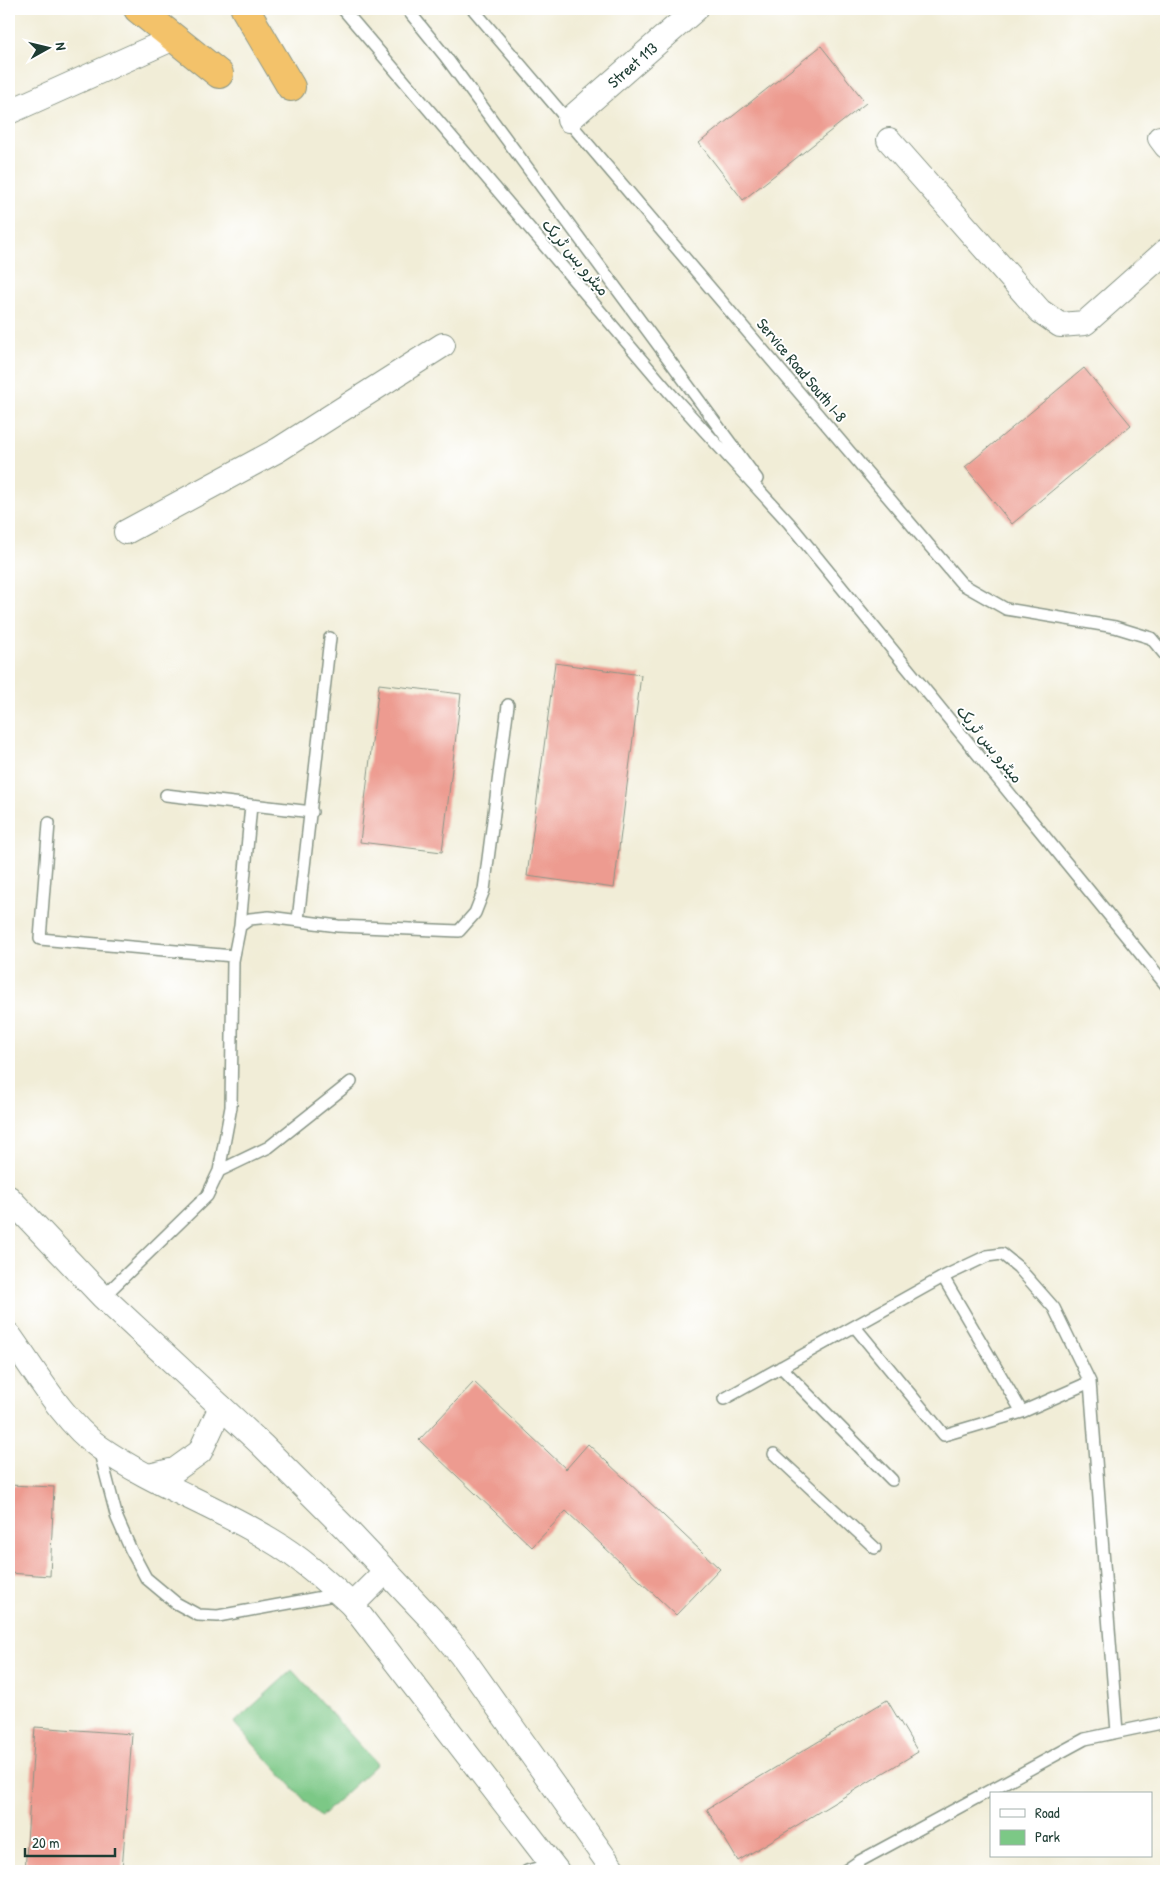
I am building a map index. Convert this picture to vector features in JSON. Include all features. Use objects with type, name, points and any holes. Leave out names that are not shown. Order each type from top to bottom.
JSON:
[{"type":"highway","points":[[138,9],[219,74]]},
{"type":"highway","points":[[244,9],[291,87]]},
{"type":"street","name":"Street 113","points":[[569,120],[696,9]]},
{"type":"street","points":[[9,112],[174,38]]},
{"type":"street","points":[[889,140],[1040,311],[1060,325],[1085,323],[1166,251]]},
{"type":"street","points":[[126,532],[278,450],[443,345]]},
{"type":"street","points":[[9,1198],[103,1297],[221,1407],[339,1522],[432,1620],[461,1655],[614,1871]]},
{"type":"street","points":[[9,1335],[75,1426],[98,1446],[149,1476],[270,1539],[321,1576],[346,1600],[554,1868]]},
{"type":"street","points":[[149,1476],[175,1470],[200,1452],[221,1407]]},
{"type":"street","points":[[346,1600],[386,1571]]},
{"type":"lane","name":"میٹرو بس ٹریک","points":[[343,9],[663,384],[789,523],[1166,985]]},
{"type":"lane","name":"میٹرو بس ٹریک","points":[[407,9],[445,56],[681,373],[789,523]]},
{"type":"lane","name":"Service Road South I-8","points":[[473,9],[962,584],[1006,609],[1115,627],[1151,638],[1166,656]]},
{"type":"lane","points":[[298,920],[312,812],[330,638]]},
{"type":"lane","points":[[240,926],[250,919],[268,917],[338,926],[459,931],[475,913],[484,890],[508,705]]},
{"type":"lane","points":[[166,794],[312,812]]},
{"type":"lane","points":[[103,1297],[208,1196],[219,1171],[232,1107],[234,956],[240,926],[251,805]]},
{"type":"lane","points":[[49,823],[40,940],[234,956]]},
{"type":"lane","points":[[219,1171],[269,1147],[351,1082]]},
{"type":"lane","points":[[724,1399],[855,1328],[943,1277],[987,1256],[1002,1254],[1018,1267],[1054,1308],[1090,1382],[1118,1732]]},
{"type":"lane","points":[[943,1277],[1022,1412]]},
{"type":"lane","points":[[855,1328],[944,1435],[1022,1412],[1090,1382]]},
{"type":"lane","points":[[781,1368],[892,1480]]},
{"type":"lane","points":[[98,1446],[117,1518],[131,1550],[146,1578],[176,1604],[198,1615],[218,1616],[346,1600]]},
{"type":"lane","points":[[774,1454],[875,1548]]},
{"type":"lane","points":[[845,1871],[858,1862],[1086,1739],[1166,1722]]},
{"type":"lane","points":[[526,1871],[554,1868]]},
{"type":"green space","points":[[292,1670],[377,1764],[320,1817],[234,1723]]},
{"type":"building","points":[[821,46],[866,103],[743,200],[699,143]]},
{"type":"building","points":[[1084,368],[1131,425],[1012,524],[965,467]]},
{"type":"building","points":[[555,663],[641,675],[614,888],[527,876]]},
{"type":"building","points":[[379,684],[461,694],[442,852],[360,842]]},
{"type":"building","points":[[474,1382],[566,1469],[588,1444],[720,1569],[676,1615],[566,1511],[532,1547],[419,1440]]},
{"type":"building","points":[[9,1485],[54,1487],[50,1576],[9,1573]]},
{"type":"building","points":[[887,1700],[918,1752],[738,1861],[707,1809]]},
{"type":"building","points":[[35,1727],[132,1734],[122,1871],[25,1871]]}]
